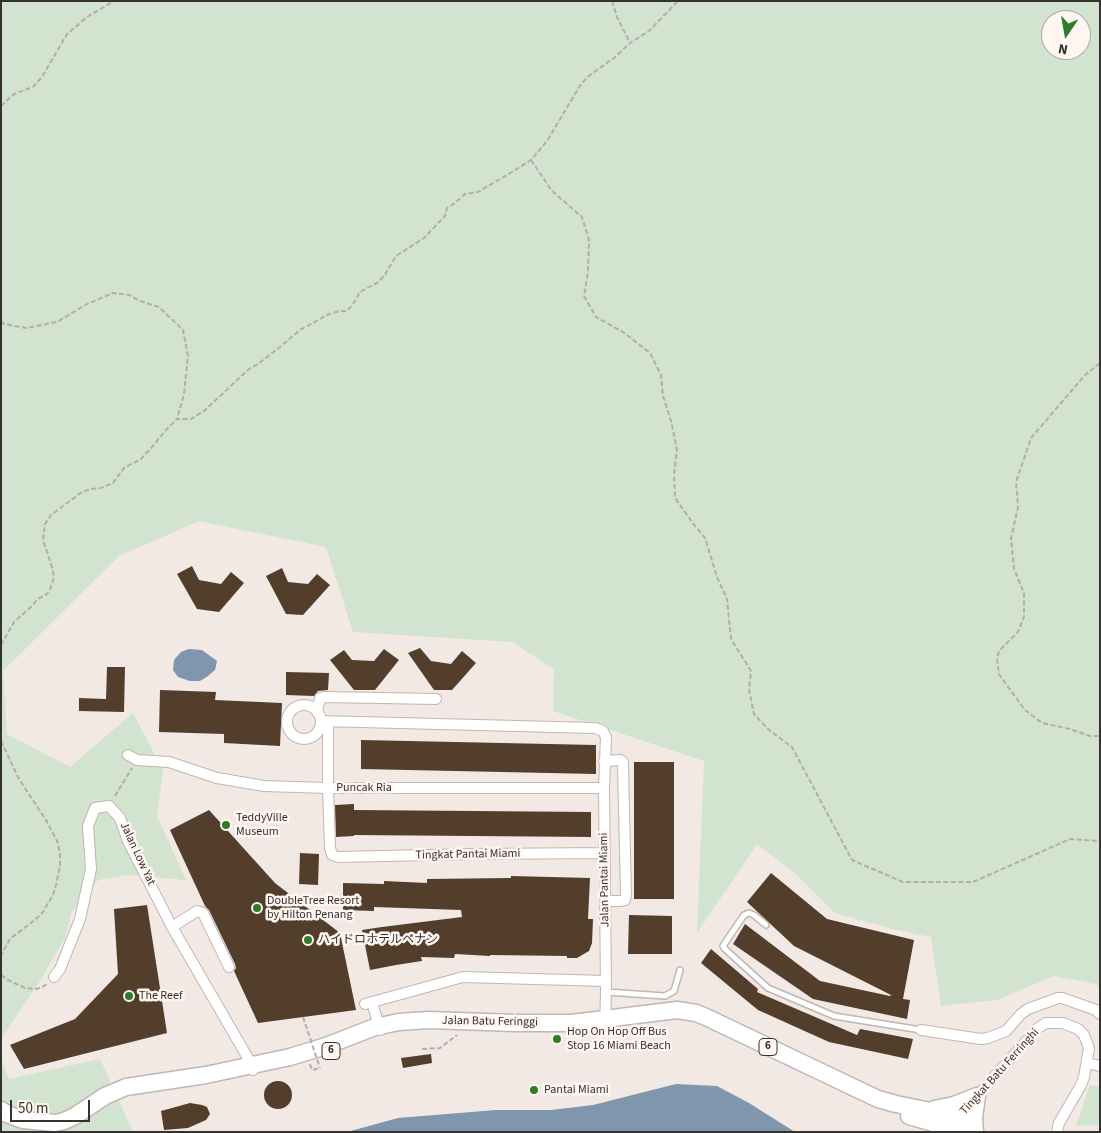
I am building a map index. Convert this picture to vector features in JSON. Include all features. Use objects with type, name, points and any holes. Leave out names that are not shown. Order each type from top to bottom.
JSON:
[{"type":"main road","name":"Jalan Batu Feringgi","points":[[380,1029],[405,1027],[464,1028],[514,1032],[573,1033],[605,1023],[668,1010],[685,1010],[696,1013],[878,1099],[924,1114],[950,1115],[957,1128],[970,1132]]},
{"type":"main road","name":"Jalan Batu Feringgi","points":[[1,1110],[22,1120],[55,1123],[75,1116],[105,1096],[126,1087],[308,1059],[329,1052],[380,1029],[406,1021],[605,1023]]},
{"type":"main road","name":"Jalan Batu Feringgi","points":[[1,1117],[32,1128],[57,1129],[79,1121],[108,1101],[121,1095],[150,1088],[194,1084],[253,1068]]},
{"type":"main road","points":[[924,1114],[976,1096],[975,1132]]},
{"type":"street","points":[[328,788],[320,698],[436,699]]},
{"type":"street","name":"Jalan Pantai Miami","points":[[322,718],[595,728],[603,731],[606,737],[604,761],[605,1023]]},
{"type":"street","name":"Puncak Ria","points":[[132,757],[169,762],[216,778],[264,786],[328,788],[604,788]]},
{"type":"street","points":[[604,761],[620,760],[623,762],[626,895],[625,900],[622,901],[605,901]]},
{"type":"street","name":"Tingkat Pantai Miami","points":[[328,788],[330,848],[332,855],[340,857],[463,854],[604,854]]},
{"type":"street","points":[[54,977],[60,969],[80,919],[91,870],[88,826],[95,808],[109,806]]},
{"type":"street","name":"Jalan Low Yat","points":[[109,806],[120,818],[128,841],[172,927],[253,1068]]},
{"type":"street","points":[[172,927],[197,911],[204,913],[229,967]]},
{"type":"street","points":[[380,1029],[368,1003],[463,977],[606,981]]},
{"type":"street","points":[[921,1030],[981,1039],[988,1038],[1006,1031],[1028,1009],[1058,998],[1096,1010],[1100,1014]]},
{"type":"street","name":"Tingkat Batu Ferringhi","points":[[957,1128],[976,1096],[1038,1028],[1046,1023],[1063,1023],[1078,1029],[1084,1035],[1088,1048],[1084,1077],[1059,1123],[1057,1132]]},
{"type":"street","points":[[1087,1063],[1100,1066]]},
{"type":"lane","points":[[766,926],[754,915],[749,913],[744,915],[723,946],[768,988],[834,1016],[921,1030]]},
{"type":"lane","points":[[606,992],[665,996],[674,991],[680,970]]},
{"type":"path","points":[[1,106],[14,94],[33,87],[42,77],[66,34],[87,16],[114,1]]},
{"type":"path","points":[[612,1],[617,17],[630,43]]},
{"type":"path","points":[[177,419],[191,418],[204,411],[249,369],[300,330],[329,314],[346,311],[352,306],[360,292],[377,283],[384,276],[396,256],[424,238],[445,216],[447,208],[465,194],[478,192],[531,160],[548,140],[581,84],[630,43],[649,31],[678,1]]},
{"type":"path","points":[[531,160],[552,191],[582,217],[589,240],[588,272],[584,296],[596,317],[622,332],[650,353],[661,375],[663,396],[677,450],[674,474],[675,498],[705,538],[717,577],[727,599],[731,639],[751,672],[749,690],[754,714],[769,730],[792,747],[852,860],[903,882],[973,882],[1070,839],[1100,841]]},
{"type":"path","points":[[1,321],[4,324],[26,328],[57,322],[87,304],[113,293],[129,295],[159,307],[184,330],[188,356],[184,394],[177,419],[141,459],[124,468],[113,483],[82,492],[51,515],[45,524],[43,540],[54,577],[51,587],[47,594],[38,599],[14,622],[1,645]]},
{"type":"path","points":[[1100,363],[1085,375],[1031,438],[1016,482],[1018,507],[1011,539],[1014,569],[1024,593],[1024,616],[1018,632],[999,652],[997,659],[999,674],[1025,710],[1042,723],[1070,729],[1090,736],[1100,736]]},
{"type":"path","points":[[1,742],[19,779],[46,820],[58,843],[60,866],[53,894],[43,912],[10,939],[1,955]]},
{"type":"path","points":[[109,806],[132,757]]},
{"type":"path","points":[[1,975],[25,988],[36,989],[42,987],[54,977]]},
{"type":"path","points":[[303,1017],[320,1068],[312,1070]]},
{"type":"path","points":[[422,1049],[440,1048],[464,1028]]},
{"type":"green space","points":[[1,1],[1100,1],[1100,988],[1096,984],[1054,976],[997,1000],[941,1006],[931,937],[896,930],[835,913],[797,875],[757,844],[697,933],[704,761],[553,711],[554,669],[512,642],[353,632],[326,547],[199,521],[119,556],[3,671],[7,734],[70,767],[133,713],[163,770],[157,816],[186,880],[127,875],[98,880],[72,911],[65,938],[40,981],[1,1039]]},
{"type":"green space","points":[[1,1059],[9,1079],[100,1059],[133,1132],[1,1132]]},
{"type":"green space","points":[[1090,1085],[1100,1086],[1100,1125],[1076,1126]]},
{"type":"water","points":[[189,649],[202,650],[217,661],[215,670],[200,681],[190,681],[178,677],[173,670],[174,660],[181,652]]},
{"type":"water","points":[[676,1084],[717,1086],[749,1103],[795,1132],[347,1132],[398,1118],[496,1110],[551,1110],[593,1105]]},
{"type":"building","points":[[192,566],[199,580],[221,584],[231,572],[244,583],[219,612],[197,609],[177,574]]},
{"type":"building","points":[[282,568],[288,582],[308,584],[317,574],[330,585],[303,615],[286,614],[266,576]]},
{"type":"building","points":[[420,648],[431,661],[451,664],[462,651],[476,663],[452,690],[434,690],[408,653]]},
{"type":"building","points":[[384,649],[399,660],[375,690],[354,690],[330,660],[344,650],[352,660],[374,661]]},
{"type":"building","points":[[107,667],[125,667],[124,712],[79,711],[79,698],[106,699]]},
{"type":"building","points":[[286,672],[329,673],[328,690],[318,691],[314,696],[286,695]]},
{"type":"building","points":[[160,690],[216,692],[215,700],[282,703],[280,746],[224,743],[224,734],[159,732]]},
{"type":"building","points":[[361,740],[596,745],[596,774],[361,769]]},
{"type":"building","points":[[634,762],[674,762],[674,899],[634,899]]},
{"type":"building","points":[[354,804],[354,810],[591,812],[591,837],[354,835],[336,837],[335,805]]},
{"type":"building","name":"DoubleTree Resort by Hilton Penang","points":[[209,810],[275,883],[340,933],[356,1010],[258,1023],[234,971],[236,968],[235,964],[209,910],[205,906],[170,830]]},
{"type":"building","points":[[300,853],[319,854],[318,885],[299,884]]},
{"type":"building","points":[[771,873],[827,919],[914,940],[903,999],[910,1000],[907,1019],[813,999],[733,944],[745,924],[820,981],[891,995],[794,946],[747,902]]},
{"type":"building","points":[[511,876],[590,878],[588,919],[593,919],[592,943],[589,951],[577,958],[567,958],[567,956],[455,954],[454,958],[421,957],[422,961],[370,970],[362,930],[462,917],[461,910],[374,907],[374,911],[343,910],[343,883],[384,884],[384,881],[427,883],[427,879],[511,878]]},
{"type":"building","name":"The Reef","points":[[147,905],[167,1033],[24,1069],[10,1045],[75,1019],[118,974],[114,909]]},
{"type":"building","points":[[629,915],[672,916],[672,954],[628,954]]},
{"type":"building","points":[[711,949],[758,989],[757,992],[857,1035],[860,1029],[913,1039],[908,1059],[829,1042],[758,1010],[701,963]]},
{"type":"building","points":[[431,1054],[432,1063],[403,1068],[401,1058]]},
{"type":"building","points":[[278,1081],[288,1085],[292,1095],[288,1105],[278,1109],[268,1105],[264,1095],[268,1085]]},
{"type":"building","points":[[190,1103],[207,1107],[210,1114],[206,1120],[188,1128],[164,1130],[161,1111]]},
{"type":"place","name":"TeddyVille Museum","points":[[226,825]]},
{"type":"place","name":"DoubleTree Resort by Hilton Penang","points":[[257,908]]},
{"type":"place","name":"ハイドロホテルペナン","points":[[308,940]]},
{"type":"place","name":"The Reef","points":[[129,996]]},
{"type":"place","name":"Hop On Hop Off Bus Stop 16 Miami Beach","points":[[557,1039]]},
{"type":"place","name":"Pantai Miami","points":[[534,1090]]}]
